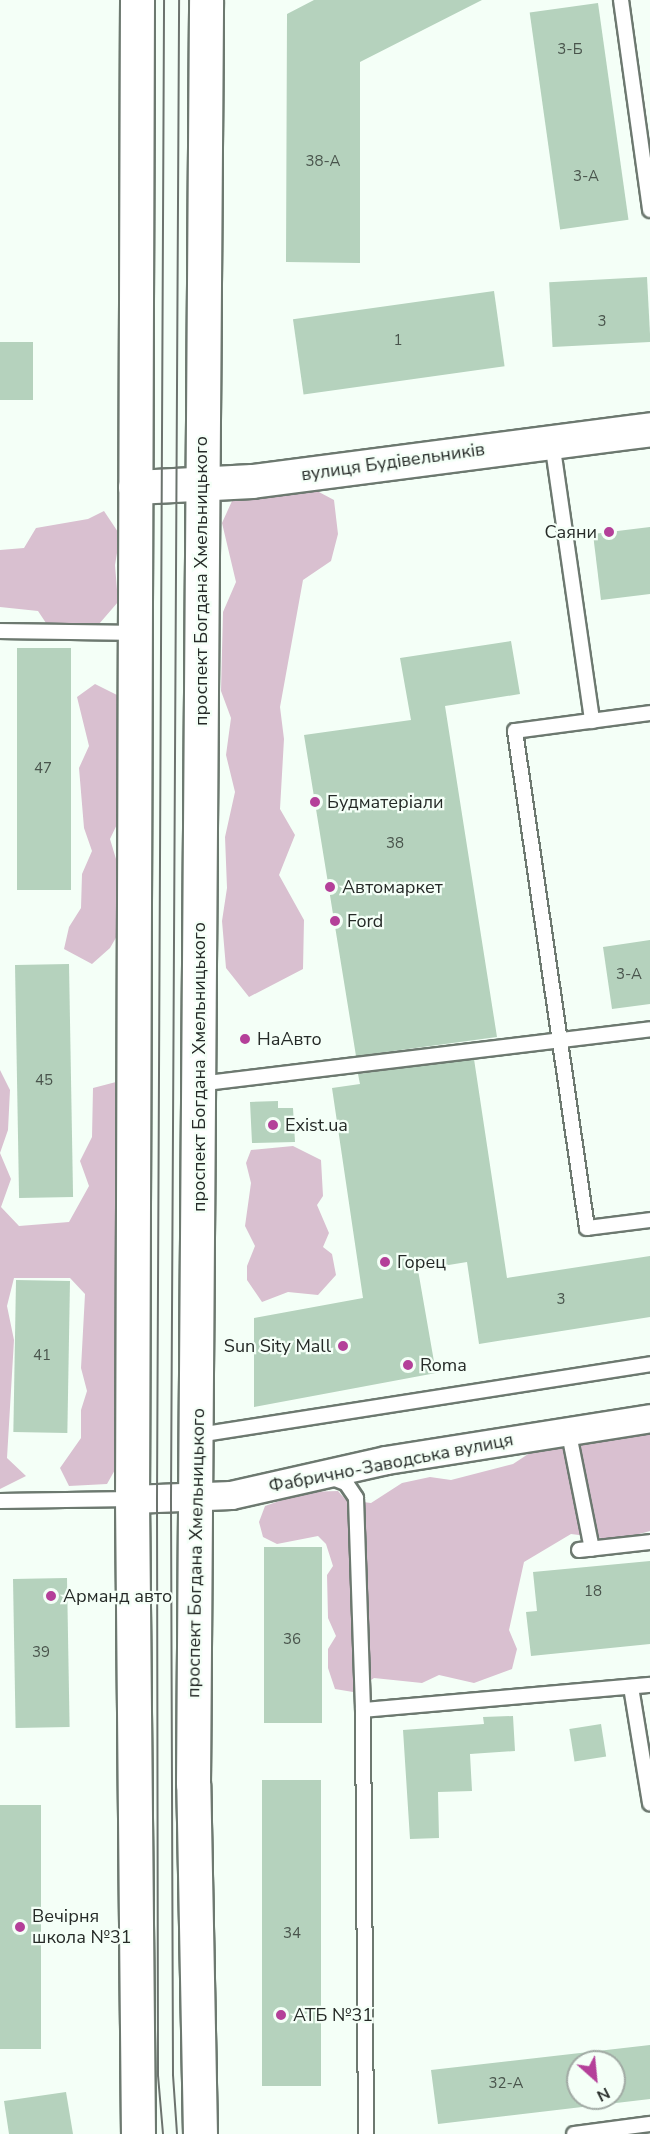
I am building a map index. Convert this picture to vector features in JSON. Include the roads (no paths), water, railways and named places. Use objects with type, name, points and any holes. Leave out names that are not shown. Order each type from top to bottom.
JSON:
[{"type":"main road","points":[[137,0],[132,1498],[138,2134]]},
{"type":"main road","name":"проспект Богдана Хмельницького","points":[[200,2134],[194,1796],[198,1497],[201,484],[206,0]]},
{"type":"main road","name":"вулиця Будівельників","points":[[135,487],[201,484],[650,429]]},
{"type":"street","name":"Фабрично-Заводська вулиця","points":[[132,1498],[198,1497],[326,1476],[386,1460],[568,1429],[650,1418]]},
{"type":"lane","points":[[621,0],[650,210]]},
{"type":"lane","points":[[552,442],[592,721]]},
{"type":"lane","points":[[0,631],[135,633]]},
{"type":"lane","points":[[650,713],[515,731],[587,1228],[650,1220]]},
{"type":"lane","points":[[198,1084],[650,1029]]},
{"type":"lane","points":[[198,1435],[650,1365]]},
{"type":"lane","points":[[568,1429],[585,1550],[650,1542]]},
{"type":"lane","points":[[326,1476],[346,1483],[356,1498],[363,1710],[366,2134]]},
{"type":"lane","points":[[0,1501],[132,1498]]},
{"type":"lane","points":[[363,1710],[650,1685]]},
{"type":"lane","points":[[631,1687],[650,1803]]},
{"type":"lane","points":[[574,2134],[650,2124]]},
{"type":"tram line","points":[[163,2134],[158,2076],[157,1498],[164,0]]},
{"type":"tram line","points":[[177,2134],[173,2075],[171,1498],[179,0]]},
{"type":"place","name":"Саяни","points":[[609,532]]},
{"type":"place","name":"Будматеріали","points":[[315,802]]},
{"type":"place","name":"Автомаркет","points":[[330,887]]},
{"type":"place","name":"Ford","points":[[335,921]]},
{"type":"place","name":"НаАвто","points":[[245,1039]]},
{"type":"place","name":"Exist.ua","points":[[273,1125]]},
{"type":"place","name":"Горец","points":[[385,1262]]},
{"type":"place","name":"Sun Sity Mall","points":[[343,1346]]},
{"type":"place","name":"Roma","points":[[408,1365]]},
{"type":"place","name":"Арманд авто","points":[[51,1596]]},
{"type":"place","name":"Вечірня школа №31","points":[[20,1927]]},
{"type":"place","name":"АТБ №31","points":[[281,2015]]}]
